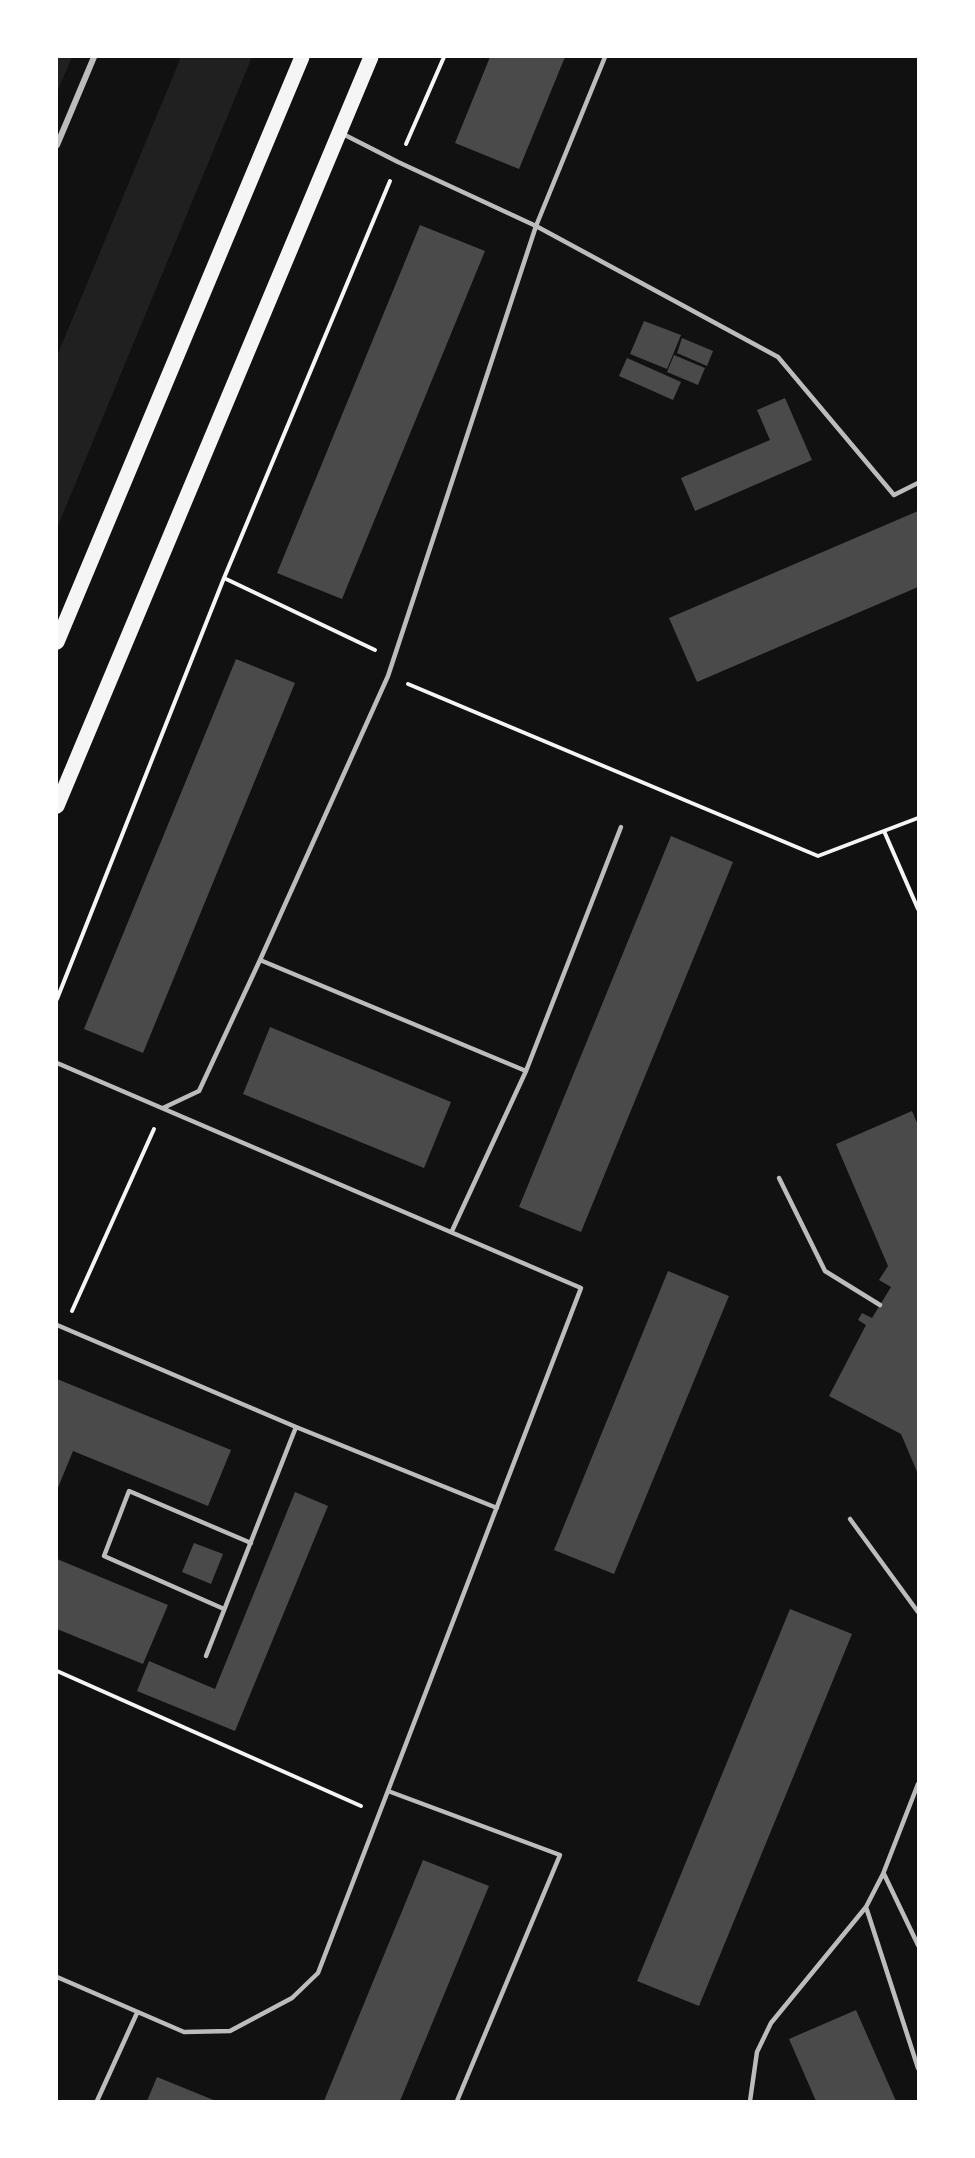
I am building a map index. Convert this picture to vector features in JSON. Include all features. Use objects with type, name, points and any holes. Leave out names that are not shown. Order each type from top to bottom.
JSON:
[{"type":"main road","points":[[57,642],[302,57]]},
{"type":"main road","points":[[57,806],[371,57]]},
{"type":"street","points":[[57,145],[94,57]]},
{"type":"lane","points":[[163,1108],[199,1091],[388,676],[536,226],[605,57]]},
{"type":"lane","points":[[340,132],[398,162],[536,226],[778,357],[894,495],[918,483]]},
{"type":"lane","points":[[452,1231],[526,1071],[621,827]]},
{"type":"lane","points":[[260,960],[526,1071]]},
{"type":"lane","points":[[57,1063],[581,1288],[318,1973],[292,1998],[230,2031],[184,2032],[57,1977]]},
{"type":"lane","points":[[779,1178],[825,1272],[880,1305]]},
{"type":"lane","points":[[57,1325],[296,1427],[497,1508]]},
{"type":"lane","points":[[206,1656],[296,1427]]},
{"type":"lane","points":[[224,1610],[104,1556],[129,1491],[251,1543]]},
{"type":"lane","points":[[850,1519],[918,1612]]},
{"type":"lane","points":[[750,2101],[757,2052],[771,2024],[866,1907],[884,1874],[918,1784]]},
{"type":"lane","points":[[388,1791],[560,1855],[457,2101]]},
{"type":"lane","points":[[884,1874],[918,1945]]},
{"type":"lane","points":[[866,1907],[918,2068]]},
{"type":"lane","points":[[97,2101],[137,2013]]},
{"type":"path","points":[[57,999],[224,578],[444,57]]},
{"type":"path","points":[[224,578],[381,653],[388,676],[818,856],[918,818]]},
{"type":"path","points":[[885,831],[918,909]]},
{"type":"path","points":[[65,1328],[163,1108]]},
{"type":"path","points":[[57,1671],[379,1814]]},
{"type":"shaded area","points":[[57,57],[72,57],[57,92]]},
{"type":"shaded area","points":[[181,57],[252,57],[57,528],[57,356]]},
{"type":"building","points":[[490,57],[565,57],[519,169],[455,143]]},
{"type":"building","points":[[420,225],[485,251],[342,599],[277,573]]},
{"type":"building","points":[[644,321],[681,335],[667,369],[630,354]]},
{"type":"building","points":[[682,338],[713,351],[707,366],[677,353]]},
{"type":"building","points":[[674,355],[705,368],[698,385],[667,372]]},
{"type":"building","points":[[627,358],[681,382],[673,400],[619,376]]},
{"type":"building","points":[[785,398],[812,460],[695,511],[681,478],[770,440],[757,410]]},
{"type":"building","points":[[918,511],[918,587],[697,682],[669,618]]},
{"type":"building","points":[[236,659],[295,683],[143,1053],[84,1029]]},
{"type":"building","points":[[671,836],[733,862],[581,1232],[519,1207]]},
{"type":"building","points":[[270,1027],[451,1102],[424,1168],[243,1094]]},
{"type":"building","points":[[912,1111],[918,1125],[918,1474],[901,1434],[829,1396],[866,1325],[858,1320],[862,1313],[872,1318],[891,1287],[879,1280],[888,1266],[836,1144]]},
{"type":"building","points":[[668,1271],[729,1296],[614,1574],[554,1550]]},
{"type":"building","points":[[57,1379],[231,1450],[208,1506],[73,1451],[57,1490]]},
{"type":"building","points":[[295,1492],[328,1506],[235,1731],[137,1691],[149,1661],[215,1689]]},
{"type":"building","points":[[194,1543],[223,1554],[211,1584],[182,1572]]},
{"type":"building","points":[[57,1559],[168,1605],[143,1664],[57,1629]]},
{"type":"building","points":[[790,1609],[852,1634],[699,2006],[637,1981]]},
{"type":"building","points":[[423,1860],[489,1886],[400,2101],[324,2101]]},
{"type":"building","points":[[856,2010],[896,2101],[816,2101],[789,2039]]},
{"type":"building","points":[[157,2077],[216,2101],[147,2101]]}]
